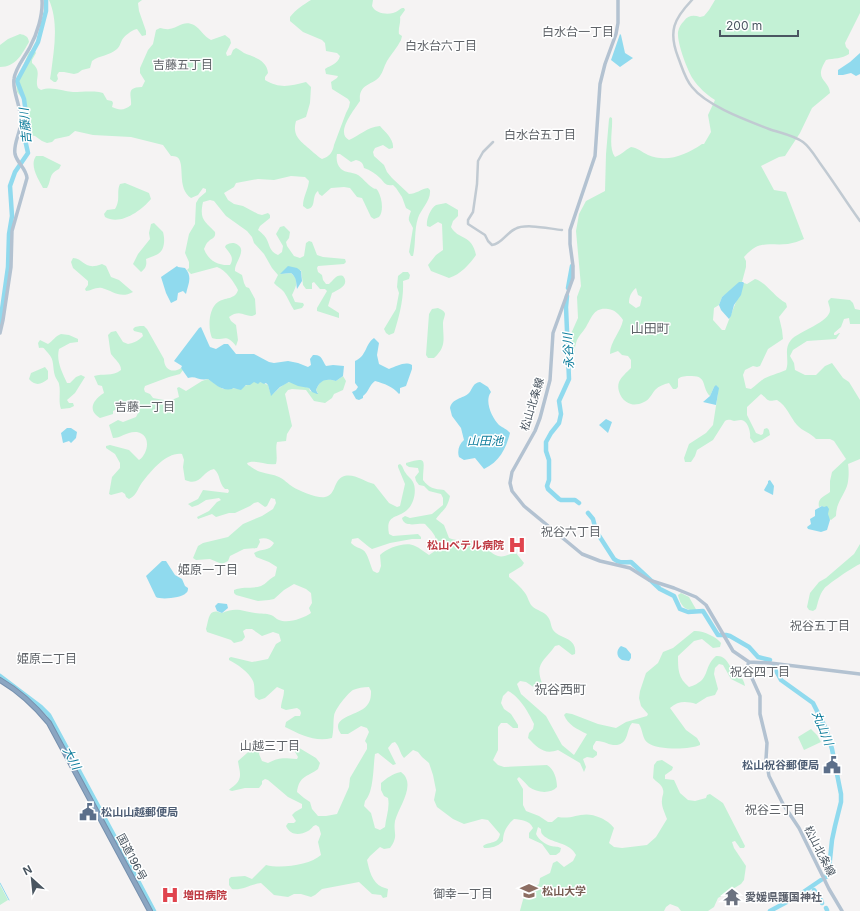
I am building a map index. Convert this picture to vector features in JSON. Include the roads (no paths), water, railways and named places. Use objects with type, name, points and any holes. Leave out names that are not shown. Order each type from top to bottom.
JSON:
[{"type":"highway","name":"国道196号","points":[[0,680],[28,700],[49,723],[150,911]]},
{"type":"main road","points":[[0,334],[11,267],[12,231],[27,178],[26,172],[15,152],[20,129],[20,110],[13,81],[16,72],[36,34],[42,0]]},
{"type":"main road","name":"松山北条線","points":[[618,0],[618,23],[616,34],[600,84],[595,156],[570,230],[573,278],[553,333],[550,380],[538,425],[512,472],[510,483],[512,491],[524,506],[582,554],[600,562],[630,568],[649,580],[696,597],[706,606],[735,654],[749,662],[747,668],[760,696],[760,714],[767,742],[766,759],[769,776],[799,828],[829,889],[842,911]]},
{"type":"main road","points":[[749,662],[770,663],[860,674]]},
{"type":"street","points":[[692,0],[677,18],[673,28],[675,50],[684,74],[691,87],[706,100],[737,116],[790,136],[803,143],[812,152],[860,221]]},
{"type":"street","points":[[493,142],[483,152],[478,161],[477,184],[473,212],[468,220],[468,224],[485,235],[492,245],[497,243],[511,231],[518,228],[526,227],[562,230]]},
{"type":"water","points":[[620,34],[625,53],[633,58],[620,67],[611,60]]},
{"type":"water","points":[[860,53],[860,74],[856,76],[851,73],[838,75],[838,70]]},
{"type":"water","points":[[177,266],[185,268],[189,274],[189,281],[186,294],[183,291],[178,293],[177,300],[171,303],[161,277]]},
{"type":"water","points":[[288,266],[297,268],[301,271],[302,281],[297,289],[295,278],[291,273],[280,274]]},
{"type":"water","points":[[739,282],[744,283],[741,295],[734,305],[729,319],[721,310],[719,305],[722,297]]},
{"type":"water","points":[[201,327],[210,347],[216,349],[224,344],[228,344],[236,354],[254,354],[269,362],[274,363],[288,361],[308,367],[311,365],[310,359],[313,355],[318,355],[326,366],[344,366],[343,376],[336,381],[326,380],[321,382],[316,390],[318,394],[312,392],[309,388],[298,386],[289,382],[280,387],[271,396],[266,383],[264,384],[260,382],[258,384],[254,382],[250,385],[246,385],[241,390],[233,388],[225,389],[219,387],[208,379],[193,377],[188,378],[181,368],[182,366],[174,361]]},
{"type":"water","points":[[374,338],[379,343],[377,355],[379,364],[389,369],[401,364],[409,364],[412,365],[412,369],[406,386],[400,388],[399,394],[391,387],[375,381],[371,384],[363,398],[359,400],[356,399],[352,392],[358,387],[355,383],[355,361],[362,356],[369,343]]},
{"type":"water","name":"山田池","points":[[480,382],[488,387],[491,392],[488,400],[494,418],[499,425],[510,433],[498,459],[484,469],[475,458],[464,460],[459,457],[459,448],[464,440],[461,428],[452,416],[450,408],[455,400],[467,395],[474,385]]},
{"type":"water","points":[[716,385],[719,388],[716,405],[703,402],[710,396]]},
{"type":"water","points":[[606,419],[612,422],[608,433],[599,425]]},
{"type":"water","points":[[67,428],[71,428],[77,432],[76,438],[71,443],[69,441],[63,443],[61,433]]},
{"type":"water","points":[[770,480],[774,486],[773,495],[764,490],[768,481]]},
{"type":"water","points":[[822,506],[827,506],[829,509],[828,514],[830,520],[827,530],[821,532],[808,529],[807,527],[811,524],[810,519],[815,516],[815,510]]},
{"type":"water","points":[[162,561],[166,561],[175,575],[182,579],[185,586],[188,588],[184,595],[171,598],[156,597],[146,576]]},
{"type":"water","points":[[218,603],[227,604],[228,608],[222,613],[217,611],[215,606]]},
{"type":"water","points":[[621,646],[626,648],[631,654],[629,661],[622,660],[619,657],[618,651]]},
{"type":"waterway","name":"吉藤川","points":[[0,324],[8,267],[9,234],[12,216],[10,186],[15,172],[28,153],[24,135],[26,114],[24,99],[17,81],[38,42],[46,11],[46,0]]},
{"type":"waterway","name":"永谷川","points":[[568,288],[572,266]]},
{"type":"waterway","name":"永谷川","points":[[567,296],[566,307],[569,379],[559,401],[561,414],[559,423],[546,442],[546,451],[549,460],[549,480],[547,486],[548,489],[559,499],[575,500],[579,503]]},
{"type":"waterway","name":"丸山川","points":[[588,513],[593,519],[596,531],[616,561],[631,562],[660,589],[674,596],[680,609],[688,612],[703,611],[718,635],[730,636],[749,647],[758,657],[770,660]]},
{"type":"waterway","name":"丸山川","points":[[774,667],[781,680],[813,703],[826,729],[832,749],[841,794],[841,802],[832,840],[829,869],[826,877]]},
{"type":"waterway","name":"大川","points":[[0,676],[41,707],[49,715],[125,856]]},
{"type":"waterway","name":"大川","points":[[127,860],[154,911]]},
{"type":"waterway","name":"大川","points":[[770,911],[796,897],[821,880]]},
{"type":"waterway","points":[[0,883],[9,900]]},
{"type":"waterway","name":"大川","points":[[814,890],[818,896]]},
{"type":"place","name":"松山ベテル病院","points":[[517,545]]},
{"type":"place","name":"松山祝谷郵便局","points":[[832,765]]},
{"type":"place","name":"松山山越郵便局","points":[[88,812]]},
{"type":"place","name":"松山大学","points":[[529,891]]},
{"type":"place","name":"増田病院","points":[[170,895]]},
{"type":"place","name":"愛媛県護国神社","points":[[732,897]]},
{"type":"district","name":"白水台一丁目","points":[[578,31]]},
{"type":"district","name":"白水台六丁目","points":[[441,45]]},
{"type":"district","name":"吉藤五丁目","points":[[183,64]]},
{"type":"district","name":"白水台五丁目","points":[[540,134]]},
{"type":"district","name":"山田町","points":[[650,328]]},
{"type":"district","name":"吉藤一丁目","points":[[145,406]]},
{"type":"district","name":"祝谷六丁目","points":[[571,531]]},
{"type":"district","name":"姫原一丁目","points":[[208,569]]},
{"type":"district","name":"祝谷五丁目","points":[[820,625]]},
{"type":"district","name":"姫原二丁目","points":[[47,658]]},
{"type":"district","name":"祝谷四丁目","points":[[760,671]]},
{"type":"district","name":"祝谷西町","points":[[560,689]]},
{"type":"district","name":"山越三丁目","points":[[270,745]]},
{"type":"district","name":"祝谷三丁目","points":[[775,809]]},
{"type":"district","name":"御幸一丁目","points":[[463,893]]}]
